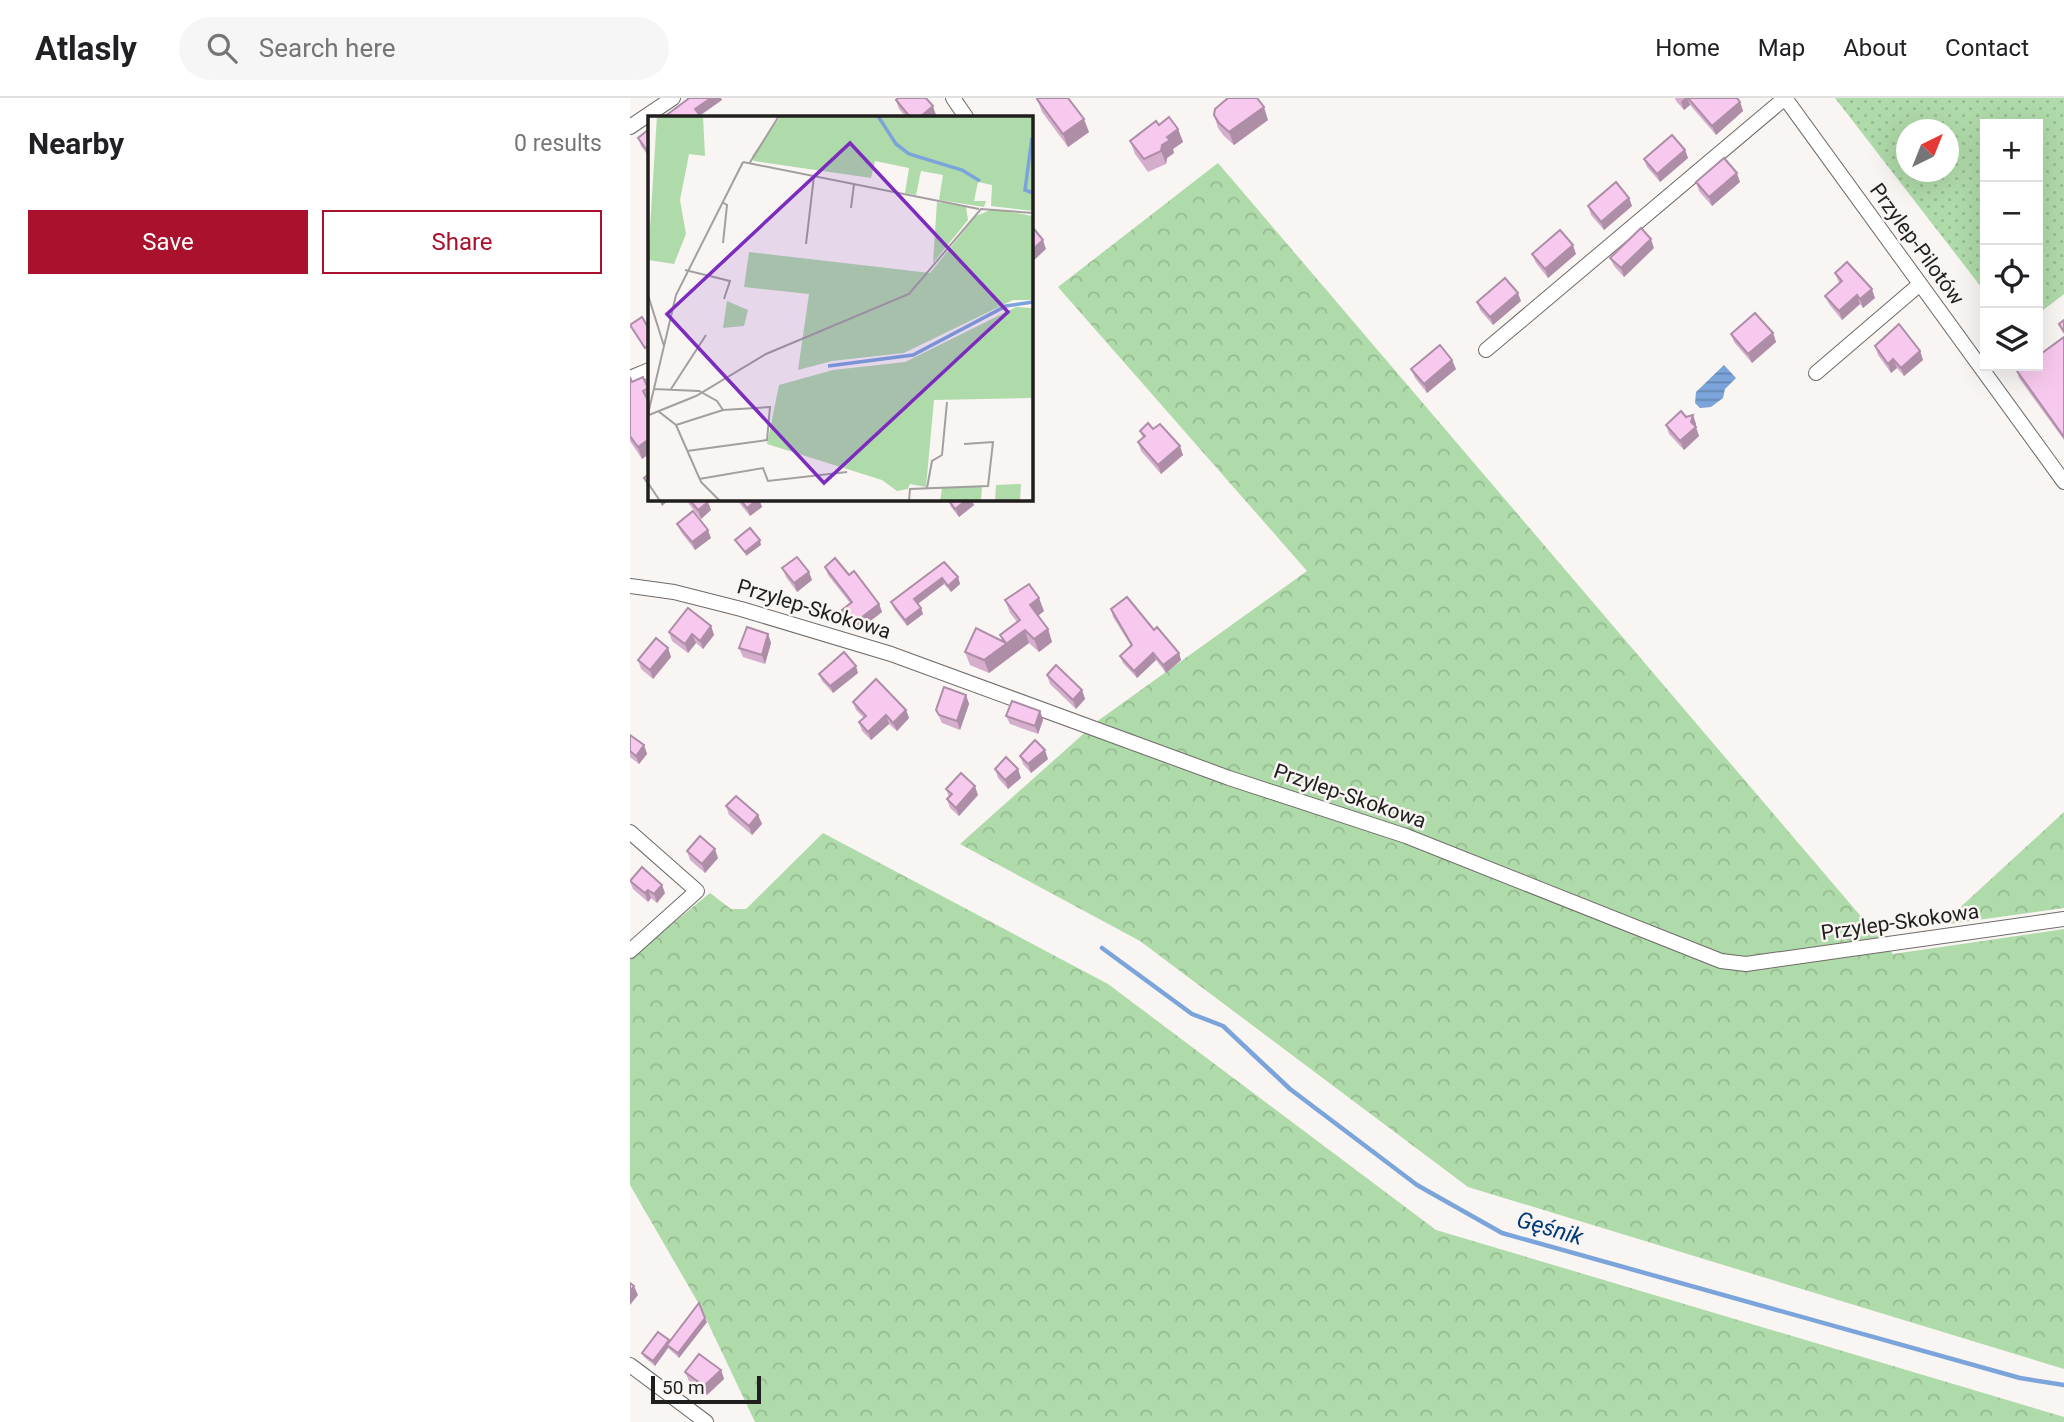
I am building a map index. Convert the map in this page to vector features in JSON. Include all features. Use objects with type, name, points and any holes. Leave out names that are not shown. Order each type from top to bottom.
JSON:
[{"type":"street","points":[[630,127],[673,98]]},
{"type":"street","points":[[953,98],[965,116]]},
{"type":"street","points":[[1486,350],[1785,98]]},
{"type":"street","name":"Przylep-Pilotów","points":[[1785,98],[2064,482]]},
{"type":"street","points":[[1816,373],[1920,284]]},
{"type":"street","points":[[630,378],[648,370]]},
{"type":"street","name":"Przylep-Skokowa","points":[[630,586],[674,592],[741,608],[891,654],[1229,778],[1406,836],[1721,961],[1746,964],[1772,961],[2064,919]]},
{"type":"street","points":[[630,832],[697,891],[630,951]]},
{"type":"street","points":[[630,1365],[706,1422]]},
{"type":"green space","points":[[1835,98],[2064,98],[2064,294],[2043,310],[2043,119],[1980,119],[1980,286],[1900,182],[1959,182],[1959,119],[1896,119],[1896,177]]},
{"type":"green space","points":[[1218,163],[1893,954],[2064,929],[2064,1369],[1468,1187],[1140,941],[960,844],[1099,720],[1307,571],[1058,287]]},
{"type":"green space","points":[[2064,812],[2064,908],[1941,925]]},
{"type":"green space","points":[[823,833],[1108,984],[1436,1230],[2064,1417],[2064,1422],[755,1422],[700,1306],[630,1185],[630,958],[710,893],[731,909],[746,909]]},
{"type":"water","points":[[1724,365],[1736,378],[1725,389],[1723,398],[1711,407],[1700,408],[1695,403],[1696,392]]},
{"type":"building","points":[[711,98],[695,109],[700,116],[665,116],[688,99]]},
{"type":"building","points":[[926,98],[933,106],[921,116],[909,116],[896,100]]},
{"type":"building","points":[[1068,98],[1084,119],[1063,134],[1037,99]]},
{"type":"building","points":[[1228,98],[1257,98],[1264,107],[1229,132],[1214,115],[1215,109]]},
{"type":"building","points":[[1688,98],[1737,98],[1740,102],[1712,126]]},
{"type":"building","points":[[1169,117],[1178,129],[1167,137],[1170,140],[1162,145],[1161,151],[1144,159],[1130,141],[1156,121],[1159,125]]},
{"type":"building","points":[[648,130],[648,152],[638,138]]},
{"type":"building","points":[[1672,135],[1685,150],[1657,174],[1644,159]]},
{"type":"building","points":[[1724,158],[1737,173],[1709,197],[1696,182]]},
{"type":"building","points":[[1616,182],[1629,198],[1601,222],[1588,206]]},
{"type":"building","points":[[1641,228],[1651,239],[1621,268],[1610,258]]},
{"type":"building","points":[[1034,229],[1043,240],[1032,250]]},
{"type":"building","points":[[1560,230],[1573,245],[1545,269],[1532,254]]},
{"type":"building","points":[[1847,262],[1872,289],[1860,299],[1857,295],[1839,311],[1825,296],[1842,281],[1835,273]]},
{"type":"building","points":[[1505,278],[1518,293],[1490,317],[1477,302]]},
{"type":"building","points":[[1755,313],[1773,333],[1748,354],[1731,334]]},
{"type":"building","points":[[642,317],[648,327],[648,346],[645,348],[630,325]]},
{"type":"building","points":[[1899,324],[1920,351],[1901,368],[1893,359],[1888,364],[1875,346]]},
{"type":"building","points":[[2064,337],[2064,437],[2017,371],[2043,371],[2043,352]]},
{"type":"building","points":[[1440,345],[1452,360],[1424,384],[1411,369]]},
{"type":"building","points":[[630,377],[632,382],[643,377],[648,388],[643,391],[648,400],[648,440],[638,447],[630,436]]},
{"type":"building","points":[[1681,411],[1686,417],[1693,415],[1691,422],[1696,427],[1680,441],[1666,425]]},
{"type":"building","points":[[1148,423],[1153,429],[1160,424],[1180,446],[1158,465],[1138,442],[1145,436],[1140,431]]},
{"type":"building","points":[[690,500],[707,500],[708,502],[698,510]]},
{"type":"building","points":[[741,500],[757,500],[747,508]]},
{"type":"building","points":[[949,500],[967,500],[955,509]]},
{"type":"building","points":[[693,511],[708,530],[692,542],[677,524]]},
{"type":"building","points":[[750,528],[760,540],[745,552],[735,540]]},
{"type":"building","points":[[797,557],[809,572],[794,583],[782,568]]},
{"type":"building","points":[[835,558],[849,575],[854,571],[879,604],[853,624],[842,610],[852,602],[825,567]]},
{"type":"building","points":[[944,562],[958,577],[948,586],[942,578],[914,599],[921,608],[905,620],[891,602]]},
{"type":"building","points":[[1029,584],[1039,598],[1030,605],[1048,629],[1034,639],[1025,630],[984,660],[965,652],[976,628],[1006,643],[1000,635],[1020,620],[1005,600]]},
{"type":"building","points":[[1127,597],[1154,630],[1157,627],[1179,653],[1163,665],[1153,653],[1134,671],[1120,656],[1132,645],[1111,609]]},
{"type":"building","points":[[688,608],[711,626],[700,641],[692,634],[685,644],[669,632]]},
{"type":"building","points":[[747,627],[768,634],[762,655],[739,648]]},
{"type":"building","points":[[656,638],[668,648],[650,670],[638,660]]},
{"type":"building","points":[[844,652],[856,666],[830,686],[819,674]]},
{"type":"building","points":[[1056,665],[1082,690],[1073,700],[1047,675]]},
{"type":"building","points":[[876,679],[906,710],[893,723],[886,715],[868,732],[859,722],[866,716],[853,702]]},
{"type":"building","points":[[944,687],[966,695],[957,721],[939,715],[936,710]]},
{"type":"building","points":[[1012,701],[1040,711],[1035,726],[1006,716]]},
{"type":"building","points":[[630,735],[644,745],[636,756],[630,751]]},
{"type":"building","points":[[1035,740],[1045,750],[1028,764],[1020,756]]},
{"type":"building","points":[[1006,757],[1018,769],[1005,780],[995,769]]},
{"type":"building","points":[[961,773],[975,786],[956,808],[947,799],[952,794],[946,789]]},
{"type":"building","points":[[736,796],[758,815],[749,826],[726,806]]},
{"type":"building","points":[[700,836],[715,849],[702,864],[687,851]]},
{"type":"building","points":[[642,867],[662,885],[654,894],[648,890],[645,893],[630,881]]},
{"type":"building","points":[[699,1303],[705,1318],[678,1353],[667,1345]]},
{"type":"building","points":[[658,1332],[669,1340],[653,1361],[642,1353]]},
{"type":"building","points":[[699,1354],[721,1370],[704,1386],[685,1372]]},
{"type":"waterway","name":"Gęśnik","points":[[1102,948],[1192,1014],[1223,1026],[1290,1089],[1417,1185],[1502,1233],[2020,1378],[2064,1385]]}]
